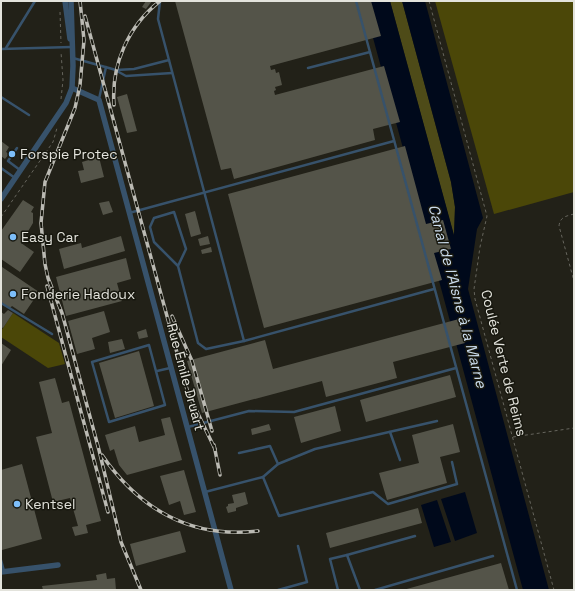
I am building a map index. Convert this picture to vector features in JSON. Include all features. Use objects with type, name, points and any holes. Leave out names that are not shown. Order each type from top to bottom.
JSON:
[{"type":"street","points":[[1,199],[66,103],[72,88],[73,57],[64,1]]},
{"type":"street","points":[[71,1],[72,47]]},
{"type":"street","points":[[72,88],[99,100]]},
{"type":"street","name":"Rue Émile Druart","points":[[99,100],[231,590]]},
{"type":"street","points":[[3,571],[60,564]]},
{"type":"lane","points":[[5,49],[36,1]]},
{"type":"lane","points":[[160,1],[158,19],[244,341]]},
{"type":"lane","points":[[356,1],[516,590]]},
{"type":"lane","points":[[1,49],[61,46],[72,47]]},
{"type":"lane","points":[[308,68],[370,52]]},
{"type":"lane","points":[[73,57],[116,70],[126,76],[172,73]]},
{"type":"lane","points":[[116,70],[134,69],[169,60]]},
{"type":"lane","points":[[99,100],[106,67]]},
{"type":"lane","points":[[1,97],[29,115]]},
{"type":"lane","points":[[129,213],[204,192],[223,189],[394,141]]},
{"type":"lane","points":[[16,148],[8,161],[20,170]]},
{"type":"lane","points":[[1,168],[15,178]]},
{"type":"lane","points":[[178,266],[186,249],[174,212],[154,218],[150,227],[154,242],[178,266],[198,343],[206,349],[244,341],[434,289]]},
{"type":"lane","points":[[1,303],[52,334]]},
{"type":"lane","points":[[149,345],[157,371],[165,405],[109,422],[92,362],[149,345]]},
{"type":"lane","points":[[157,371],[171,368]]},
{"type":"lane","points":[[187,428],[249,411],[294,412],[456,368]]},
{"type":"lane","points":[[205,492],[263,477],[278,464],[315,449],[437,421]]},
{"type":"lane","points":[[390,432],[400,460]]},
{"type":"lane","points":[[238,453],[270,446],[278,464]]},
{"type":"lane","points":[[263,477],[279,516],[373,492],[388,504],[457,484],[452,462]]},
{"type":"lane","points":[[338,590],[330,559],[415,536]]},
{"type":"lane","points":[[278,590],[307,582],[298,546]]},
{"type":"lane","points":[[347,555],[360,590]]},
{"type":"lane","points":[[375,590],[493,556]]},
{"type":"lane","points":[[1,560],[3,571]]},
{"type":"path","name":"Coulée Verte de Reims","points":[[429,1],[487,216],[480,247],[474,289],[554,590]]},
{"type":"path","points":[[59,9],[63,73]]},
{"type":"path","points":[[1,217],[53,142],[58,126]]},
{"type":"path","points":[[574,214],[563,217],[559,226],[574,281]]},
{"type":"path","points":[[513,437],[574,428]]},
{"type":"shaded area","points":[[390,1],[402,1],[451,182],[455,207],[454,236]]},
{"type":"shaded area","points":[[435,1],[574,1],[574,192],[494,214]]},
{"type":"shaded area","points":[[13,313],[59,343],[65,364],[48,368],[1,337],[1,331]]},
{"type":"water","name":"Canal de l'Aisne à la Marne","points":[[363,1],[390,1],[454,235],[455,207],[451,182],[402,1],[425,1],[483,218],[477,229],[468,289],[549,590],[523,590]]},
{"type":"water","points":[[465,492],[477,533],[455,541],[441,499]]},
{"type":"water","points":[[437,500],[451,542],[434,547],[421,505]]},
{"type":"building","points":[[146,1],[152,1],[146,9],[142,7]]},
{"type":"building","points":[[175,1],[371,1],[381,36],[270,66],[271,70],[275,69],[276,73],[279,72],[282,85],[275,87],[276,90],[274,91],[275,95],[384,66],[400,122],[373,129],[375,140],[234,179],[231,168],[221,170]]},
{"type":"building","points":[[127,94],[137,131],[127,133],[117,97]]},
{"type":"building","points":[[1,141],[9,147],[6,152],[9,154],[5,159],[1,156]]},
{"type":"building","points":[[405,146],[426,224],[443,220],[451,249],[434,253],[442,280],[264,328],[228,194]]},
{"type":"building","points":[[99,157],[104,177],[81,183],[78,171],[84,170],[82,162]]},
{"type":"building","name":"Easy Car","points":[[23,200],[34,207],[31,212],[33,213],[33,223],[21,243],[34,252],[20,272],[1,259],[1,231]]},
{"type":"building","points":[[109,201],[113,212],[103,215],[99,203]]},
{"type":"building","points":[[195,211],[201,234],[191,237],[185,214]]},
{"type":"building","points":[[121,236],[125,251],[64,269],[59,249],[81,243],[82,248]]},
{"type":"building","points":[[208,236],[210,244],[200,246],[198,239]]},
{"type":"building","points":[[211,247],[212,252],[202,254],[201,250]]},
{"type":"building","points":[[126,258],[131,279],[117,283],[122,301],[66,316],[56,277]]},
{"type":"building","name":"Fonderie Hadoux","points":[[2,267],[39,292],[24,314],[12,306],[10,308],[1,302]]},
{"type":"building","points":[[8,310],[13,313],[3,328],[1,327],[1,312],[4,314]]},
{"type":"building","points":[[104,311],[110,332],[92,338],[95,349],[77,354],[68,321]]},
{"type":"building","points":[[459,319],[465,343],[393,362],[397,378],[326,397],[322,381],[202,413],[187,361],[265,340],[273,369]]},
{"type":"building","points":[[146,329],[148,337],[139,339],[137,332]]},
{"type":"building","points":[[122,339],[125,349],[110,353],[108,342]]},
{"type":"building","points":[[1,343],[11,350],[1,366]]},
{"type":"building","points":[[139,351],[154,406],[115,418],[99,363]]},
{"type":"building","points":[[450,375],[456,397],[366,422],[360,400]]},
{"type":"building","points":[[55,378],[62,403],[69,401],[101,521],[86,525],[88,533],[75,536],[72,527],[78,526],[70,498],[53,502],[36,437],[52,433],[39,382]]},
{"type":"building","points":[[335,406],[341,431],[301,443],[294,417]]},
{"type":"building","points":[[170,417],[182,460],[127,475],[119,465],[114,449],[110,451],[105,435],[135,426],[139,442],[165,435],[161,419]]},
{"type":"building","points":[[269,424],[271,430],[252,435],[251,429]]},
{"type":"building","points":[[453,424],[460,452],[440,457],[447,483],[387,500],[379,473],[419,463],[412,435]]},
{"type":"building","name":"Kentsel","points":[[22,464],[42,539],[2,550],[1,470]]},
{"type":"building","points":[[184,470],[196,512],[184,515],[180,501],[169,505],[160,476]]},
{"type":"building","points":[[245,492],[248,504],[236,508],[236,511],[228,513],[226,507],[228,504],[234,503],[232,495]]},
{"type":"building","points":[[418,508],[422,523],[330,548],[326,533]]},
{"type":"building","points":[[180,531],[186,552],[136,566],[130,544]]},
{"type":"building","points":[[501,563],[509,590],[403,590]]},
{"type":"building","points":[[106,573],[107,579],[115,578],[116,590],[43,590],[42,586],[97,580],[96,575]]},
{"type":"railway","points":[[80,1],[84,40],[80,85],[75,108],[45,182],[41,223],[45,264],[48,278],[62,313],[99,450],[121,542],[141,590]]},
{"type":"railway","points":[[114,105],[115,75],[124,47],[139,22],[160,1]]},
{"type":"railway","points":[[85,16],[188,393],[215,449]]},
{"type":"railway","points":[[47,286],[108,512]]},
{"type":"railway","points":[[172,316],[192,361],[212,431]]},
{"type":"railway","points":[[214,445],[220,475]]},
{"type":"railway","points":[[102,455],[133,491],[150,505],[169,516],[189,525],[211,530],[234,532],[258,531]]},
{"type":"place","name":"Forspie Protec","points":[[12,154]]},
{"type":"place","name":"Easy Car","points":[[13,237]]},
{"type":"place","name":"Fonderie Hadoux","points":[[13,294]]},
{"type":"place","name":"Kentsel","points":[[17,504]]}]
